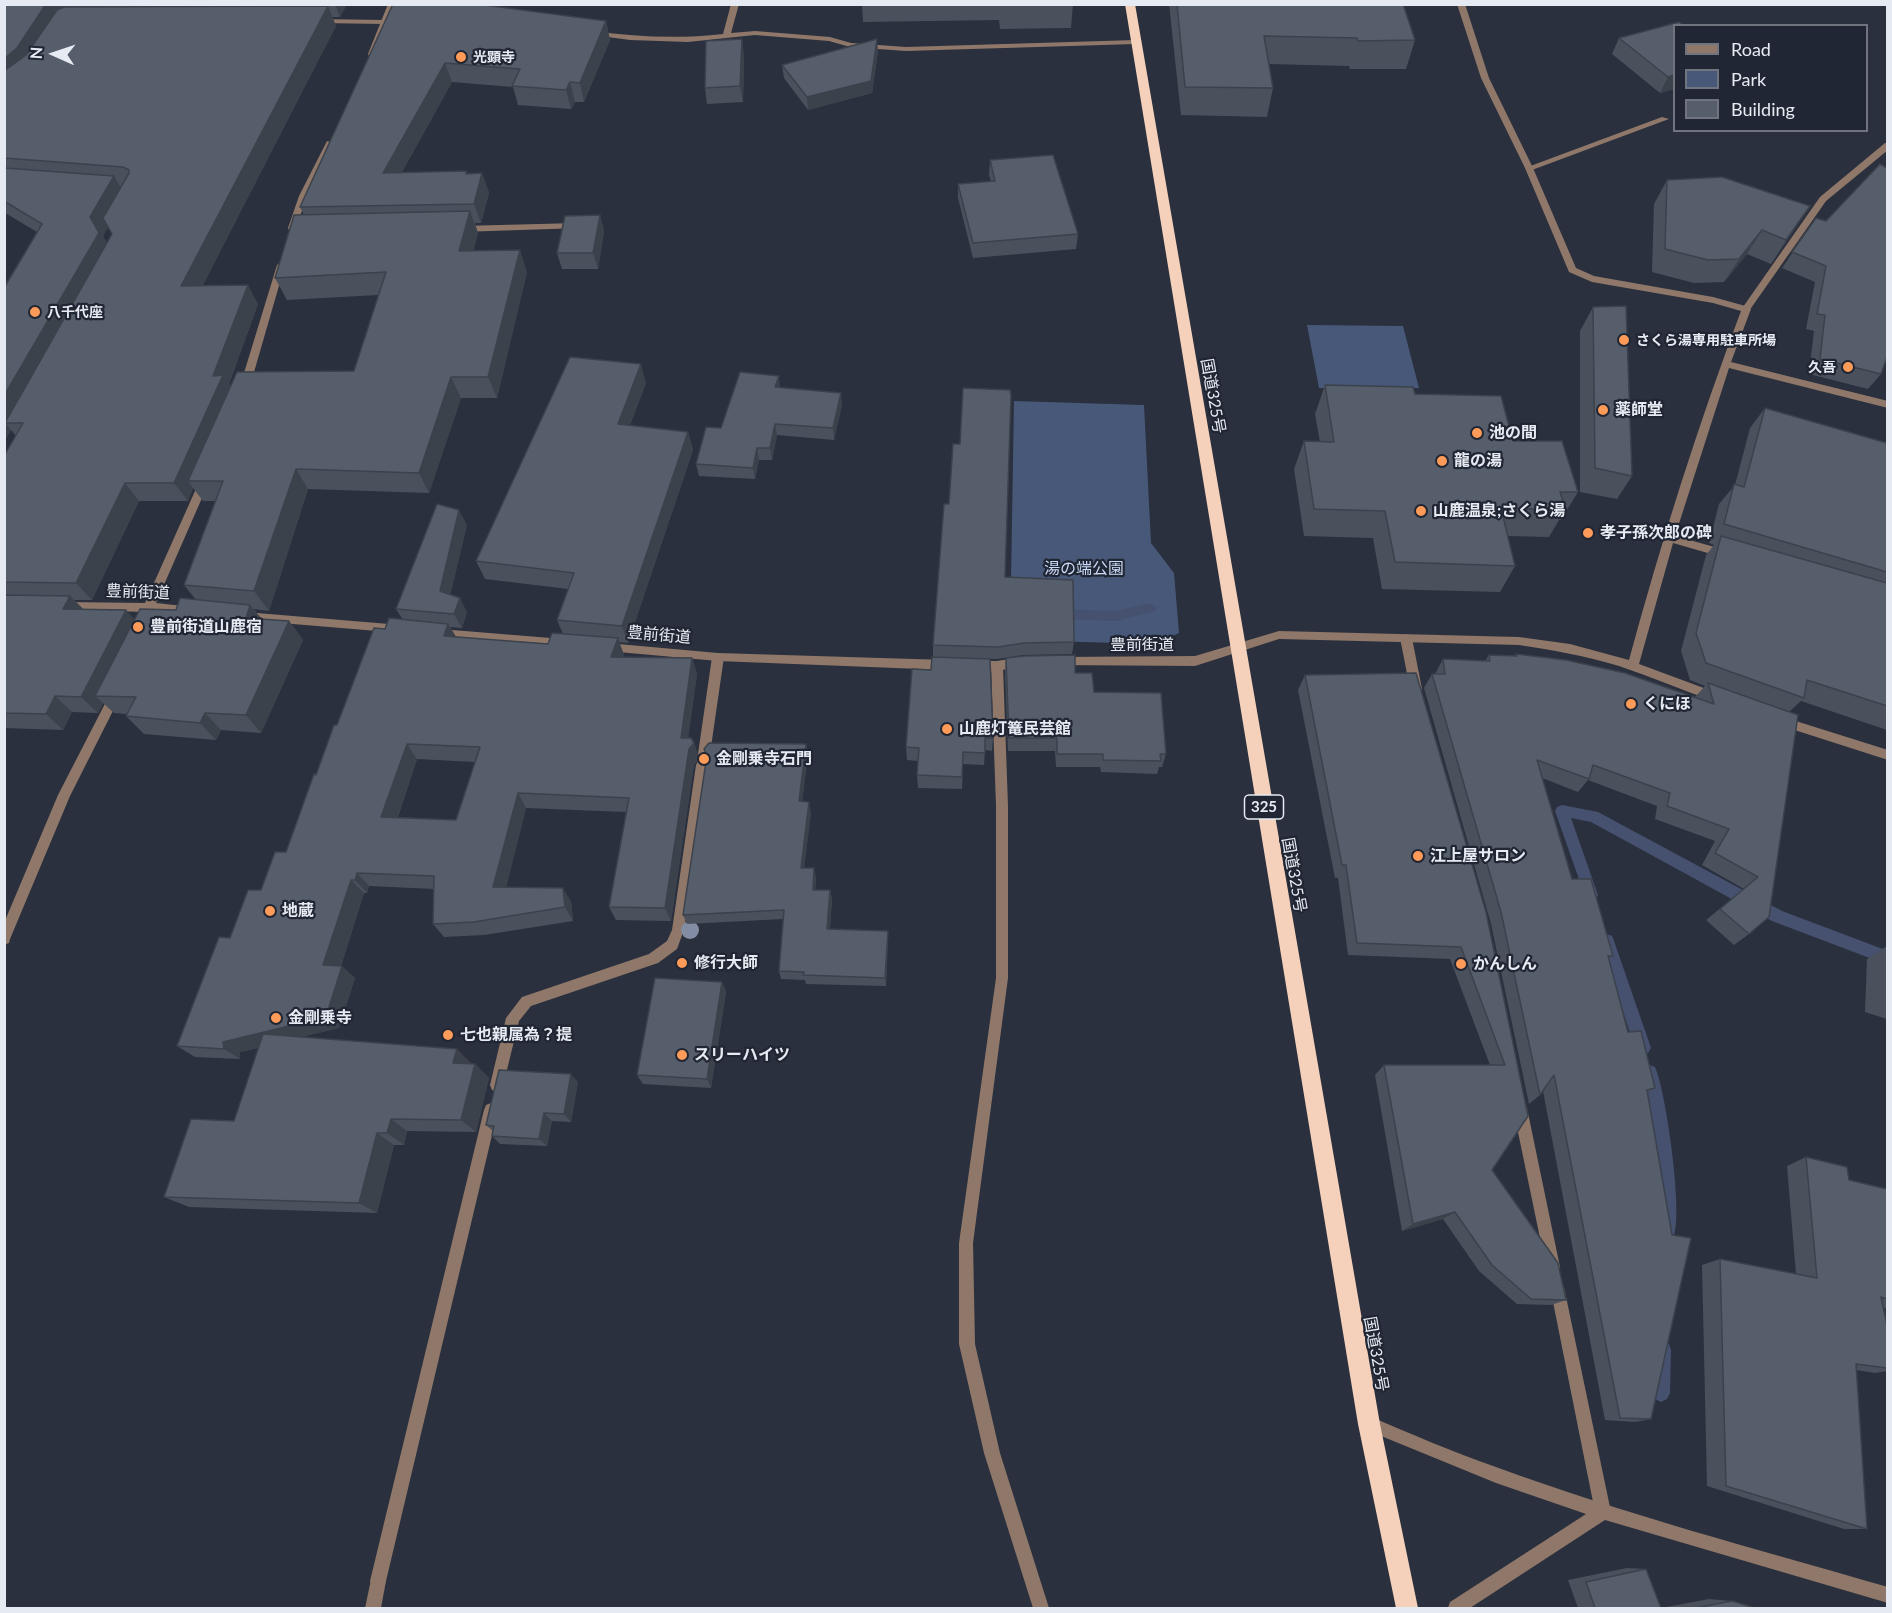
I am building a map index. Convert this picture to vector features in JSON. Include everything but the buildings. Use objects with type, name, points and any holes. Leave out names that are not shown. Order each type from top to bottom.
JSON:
[{"type":"highway","name":"国道325号","points":[[1130,4],[1369,1424],[1407,1608]]},
{"type":"street","points":[[727,34],[735,4]]},
{"type":"street","points":[[1461,4],[1485,78],[1529,168],[1572,270],[1592,279],[1713,300],[1746,309]]},
{"type":"street","points":[[368,64],[391,8],[399,12]]},
{"type":"street","points":[[312,21],[384,22]]},
{"type":"street","points":[[585,32],[630,38],[688,40],[727,34],[755,33],[830,39],[850,45],[906,49],[1136,42]]},
{"type":"street","points":[[1529,168],[1665,119]]},
{"type":"street","points":[[288,243],[303,196],[334,135]]},
{"type":"street","points":[[1633,665],[1669,538],[1725,364],[1746,309],[1823,200],[1887,145]]},
{"type":"street","points":[[453,229],[592,225]]},
{"type":"street","points":[[291,232],[303,232]]},
{"type":"street","points":[[241,397],[284,254]]},
{"type":"street","points":[[1725,364],[1887,405]]},
{"type":"street","points":[[153,611],[209,471]]},
{"type":"street","points":[[1669,538],[1738,558]]},
{"type":"street","name":"豊前街道","points":[[49,606],[205,612]]},
{"type":"street","name":"豊前街道","points":[[228,614],[718,657],[997,666],[1040,662],[1195,661],[1279,635],[1549,644],[1633,665],[1726,700]]},
{"type":"street","points":[[1406,638],[1411,670],[1420,703]]},
{"type":"street","points":[[373,1608],[513,1018],[527,1001],[653,959],[672,945],[678,930],[718,657]]},
{"type":"street","points":[[997,666],[1002,806],[1002,978],[966,1243],[967,1344],[992,1453],[1041,1608]]},
{"type":"street","points":[[4,939],[64,795],[122,681]]},
{"type":"street","points":[[1768,716],[1887,755]]},
{"type":"street","points":[[1516,1089],[1603,1512]]},
{"type":"street","points":[[1369,1424],[1430,1451],[1603,1512],[1887,1595]]},
{"type":"street","points":[[1456,1608],[1603,1512]]},
{"type":"green space","points":[[1307,325],[1403,326],[1419,388],[1319,388]]},
{"type":"green space","name":"湯の端公園","points":[[1014,401],[1144,405],[1151,543],[1174,573],[1179,633],[1155,644],[1010,640]]},
{"type":"waterway","points":[[1056,614],[1116,616],[1151,608]]},
{"type":"waterway","points":[[1591,895],[1562,811],[1593,816],[1777,916],[1888,958]]},
{"type":"waterway","points":[[1607,941],[1643,1048]]},
{"type":"waterway","points":[[1650,1072],[1654,1085],[1669,1196],[1668,1229]]},
{"type":"waterway","points":[[1661,1393],[1663,1350]]},
{"type":"place","name":"光顕寺","points":[[461,57]]},
{"type":"place","name":"八千代座","points":[[35,312]]},
{"type":"place","name":"さくら湯専用駐車所場","points":[[1624,340]]},
{"type":"place","name":"久吾","points":[[1848,367]]},
{"type":"place","name":"薬師堂","points":[[1603,410]]},
{"type":"place","name":"池の間","points":[[1477,433]]},
{"type":"place","name":"龍の湯","points":[[1442,461]]},
{"type":"place","name":"山鹿温泉;さくら湯","points":[[1421,511]]},
{"type":"place","name":"孝子孫次郎の碑","points":[[1588,533]]},
{"type":"place","name":"豊前街道山鹿宿","points":[[138,627]]},
{"type":"place","name":"くにほ","points":[[1631,704]]},
{"type":"place","name":"山鹿灯篭民芸館","points":[[947,729]]},
{"type":"place","name":"金剛乗寺石門","points":[[704,759]]},
{"type":"place","name":"江上屋サロン","points":[[1418,856]]},
{"type":"place","name":"地蔵","points":[[270,911]]},
{"type":"place","name":"修行大師","points":[[682,963]]},
{"type":"place","name":"かんしん","points":[[1461,964]]},
{"type":"place","name":"金剛乗寺","points":[[276,1018]]},
{"type":"place","name":"七也親属為？提","points":[[448,1035]]},
{"type":"place","name":"スリーハイツ","points":[[682,1055]]}]
